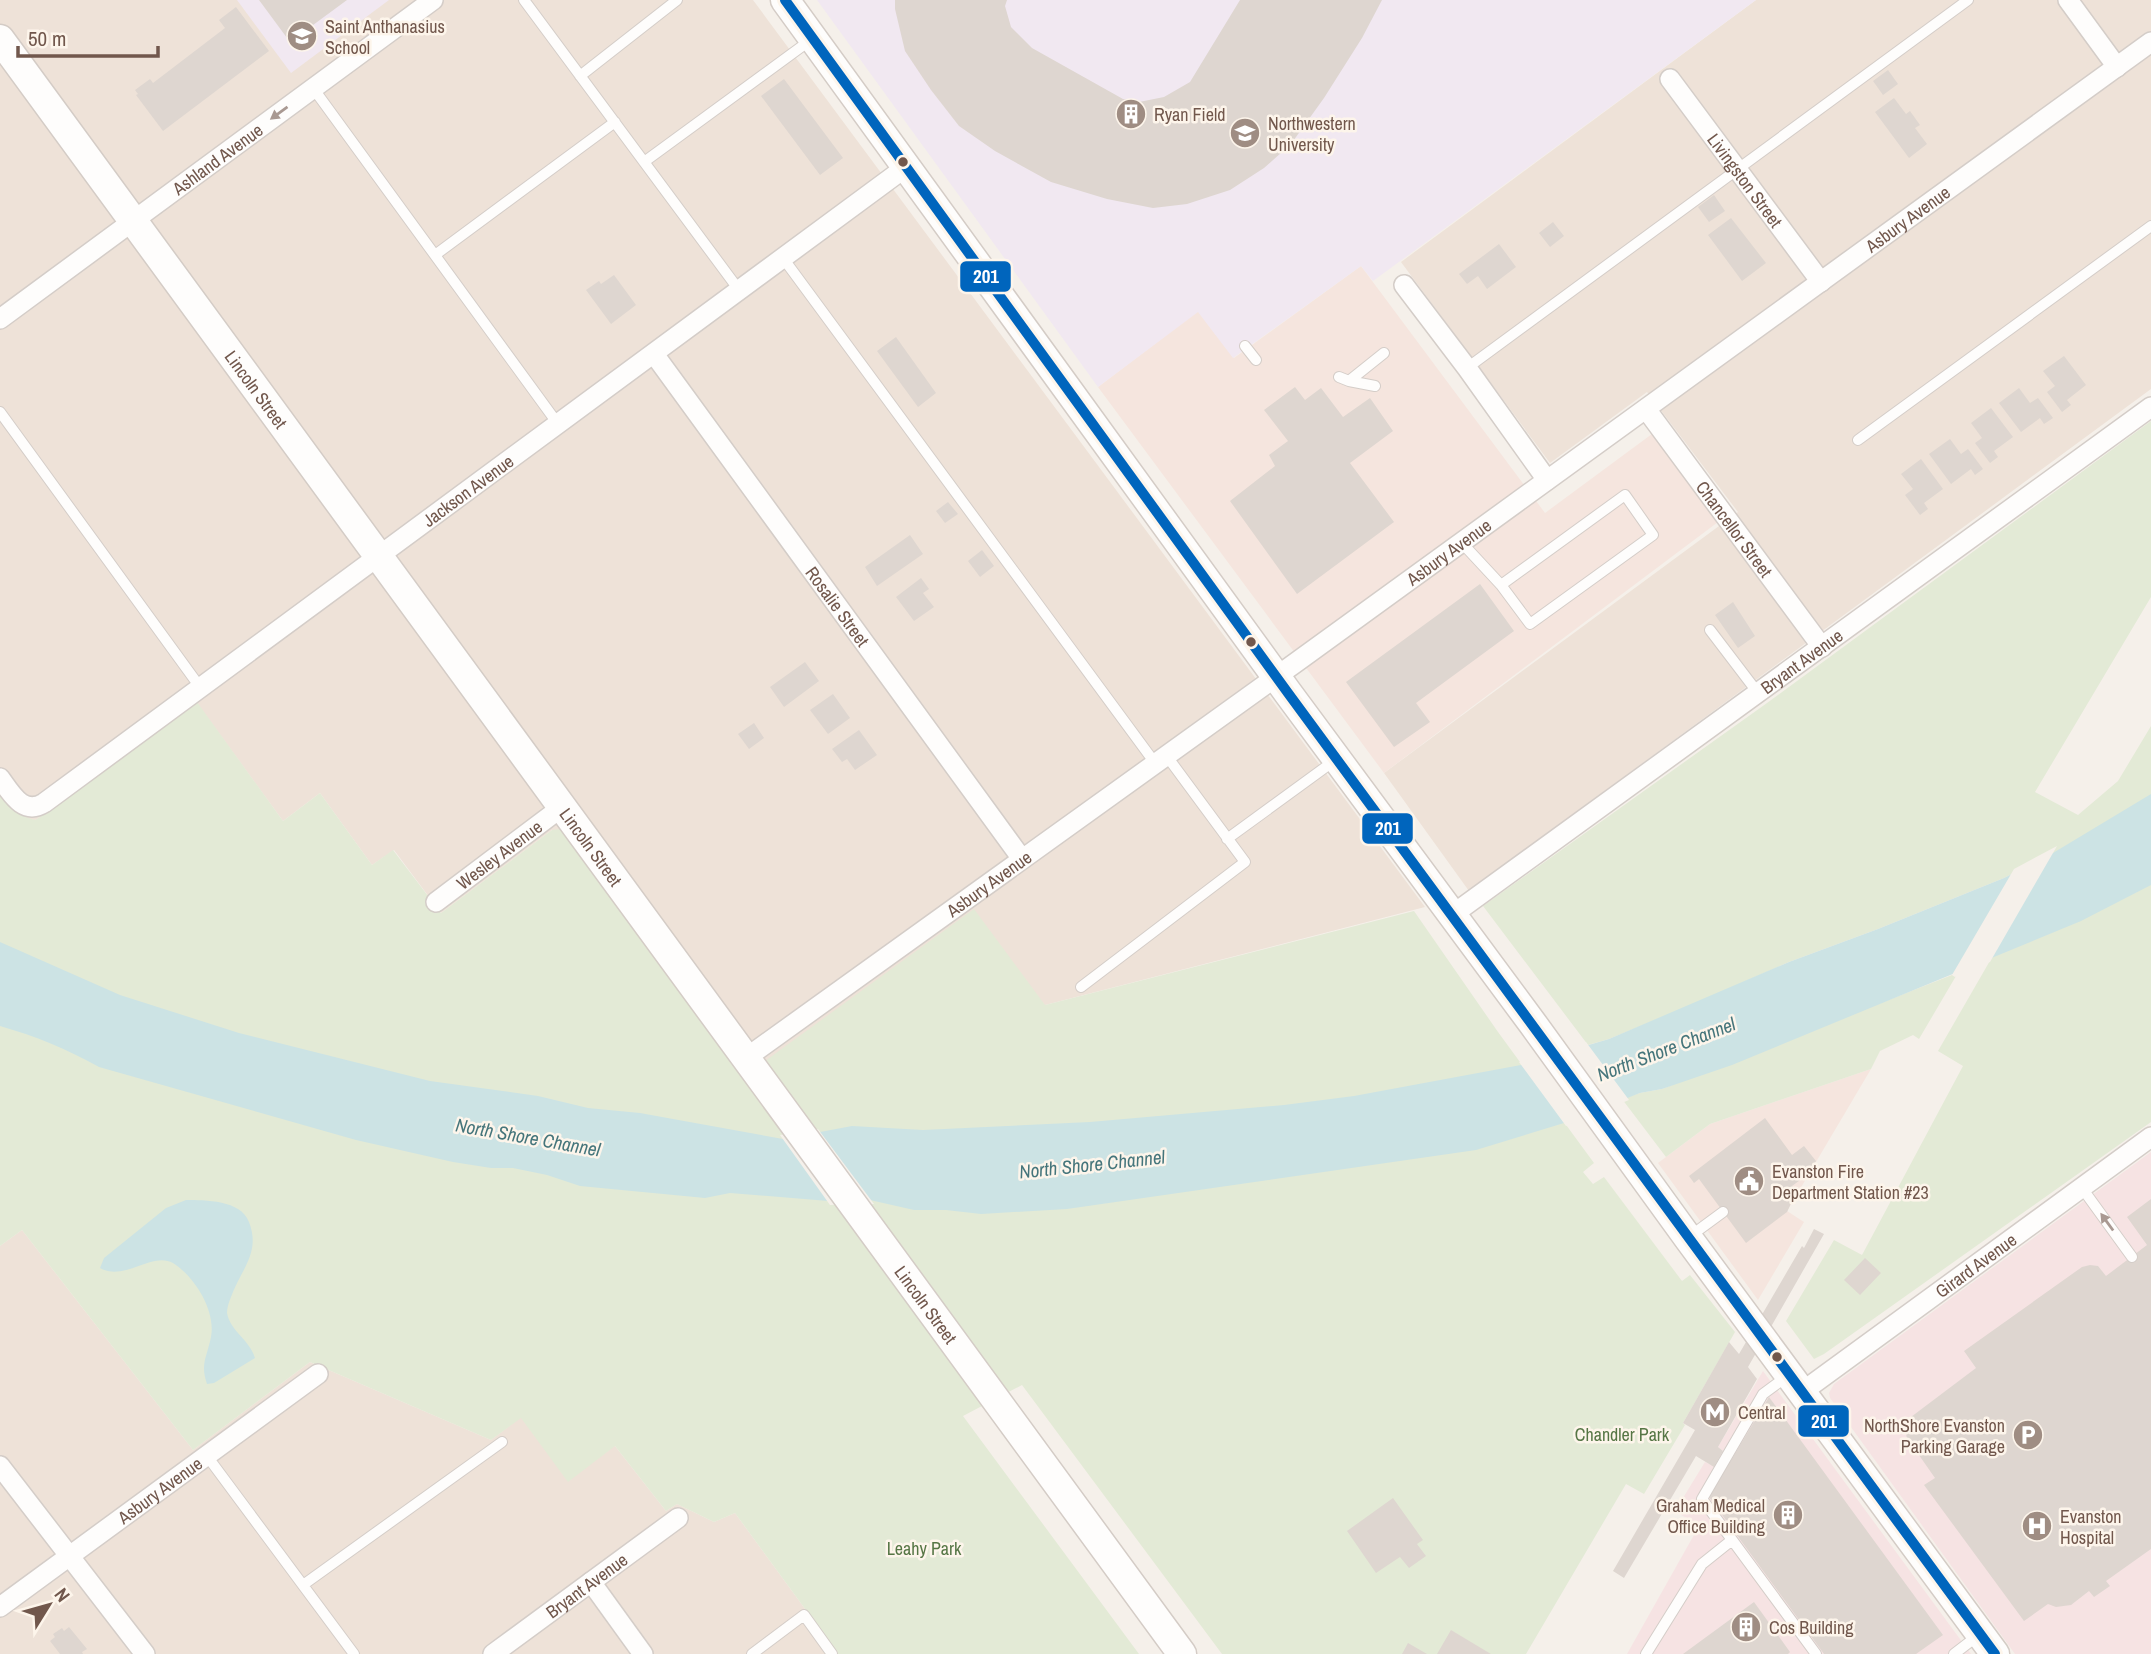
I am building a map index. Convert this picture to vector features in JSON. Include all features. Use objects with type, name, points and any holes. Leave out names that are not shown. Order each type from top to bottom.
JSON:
[{"type":"main road","points":[[785,0],[1276,676],[1987,1644]]},
{"type":"main road","name":"Lincoln Street","points":[[0,39],[1182,1654]]},
{"type":"street","name":"Ashland Avenue","points":[[0,319],[433,0]]},
{"type":"street","points":[[2068,0],[2117,67]]},
{"type":"street","name":"Asbury Avenue","points":[[746,1058],[2151,42]]},
{"type":"street","name":"Livingston Street","points":[[1670,79],[1821,282]]},
{"type":"street","name":"Jackson Avenue","points":[[0,778],[15,798],[29,808],[44,803],[906,167]]},
{"type":"street","points":[[1404,285],[1547,481]]},
{"type":"street","name":"Rosalie Street","points":[[654,354],[1022,859]]},
{"type":"street","name":"Bryant Avenue","points":[[1452,915],[2151,407]]},
{"type":"street","name":"Chancellor Street","points":[[1646,409],[1822,647]]},
{"type":"street","name":"Wesley Avenue","points":[[436,902],[562,807]]},
{"type":"street","name":"Girard Avenue","points":[[1795,1383],[2151,1138]]},
{"type":"street","name":"Asbury Avenue","points":[[0,1607],[318,1374]]},
{"type":"street","points":[[0,1466],[145,1654]]},
{"type":"street","name":"Bryant Avenue","points":[[493,1654],[678,1518]]},
{"type":"street","points":[[591,1582],[643,1654]]},
{"type":"lane","points":[[524,0],[739,290]]},
{"type":"lane","points":[[580,76],[677,0]]},
{"type":"lane","points":[[1467,369],[1968,0]]},
{"type":"lane","points":[[644,162],[813,38]]},
{"type":"lane","points":[[313,88],[558,424]]},
{"type":"lane","points":[[435,255],[615,122]]},
{"type":"lane","points":[[1858,440],[2151,226]]},
{"type":"lane","points":[[783,258],[1161,759],[1245,862],[1081,987]]},
{"type":"lane","points":[[1245,346],[1256,360]]},
{"type":"lane","points":[[1375,386],[1344,379],[1384,353]]},
{"type":"lane","points":[[0,412],[200,687]]},
{"type":"lane","points":[[1462,542],[1501,585],[1530,624],[1653,535],[1625,495],[1501,585]]},
{"type":"lane","points":[[1710,630],[1758,693]]},
{"type":"lane","points":[[1227,839],[1337,759]]},
{"type":"lane","points":[[2082,1188],[2132,1256]]},
{"type":"lane","points":[[1688,1238],[1723,1212]]},
{"type":"lane","points":[[1795,1383],[1763,1394],[1702,1499],[1816,1654]]},
{"type":"lane","points":[[303,1586],[502,1442]]},
{"type":"lane","points":[[207,1455],[354,1654]]},
{"type":"lane","points":[[1646,1654],[1702,1564],[1732,1540]]},
{"type":"lane","points":[[752,1654],[804,1615],[832,1654]]},
{"type":"lane","points":[[1954,1654],[1987,1644]]},
{"type":"shaded area","points":[[0,0],[753,0],[1425,907],[1045,1005],[743,1077],[552,830],[441,913],[394,850],[372,865],[320,793],[283,821],[197,703],[45,815],[35,820],[24,818],[0,793]]},
{"type":"shaded area","name":"Saint Anthanasius School","points":[[237,0],[389,0],[291,73]]},
{"type":"shaded area","name":"Northwestern University","points":[[817,0],[1756,0],[1373,281],[1361,266],[1233,358],[1198,312],[1098,387]]},
{"type":"shaded area","points":[[1756,0],[2151,0],[2151,389],[1469,891],[1384,773],[1738,512],[1647,392],[1550,463],[1401,262]]},
{"type":"shaded area","points":[[1361,266],[1545,513],[1656,431],[1722,519],[1384,773],[1098,387],[1198,311],[1234,358]]},
{"type":"shaded area","points":[[1871,1069],[1787,1211],[1804,1222],[1758,1300],[1658,1163],[1710,1124]]},
{"type":"shaded area","name":"Evanston Hospital","points":[[2151,1152],[2151,1654],[2015,1654],[1829,1393],[1834,1384]]},
{"type":"shaded area","points":[[22,1230],[193,1450],[310,1362],[491,1440],[521,1417],[615,1446],[666,1511],[677,1504],[714,1522],[735,1513],[838,1654],[0,1654],[0,1246]]},
{"type":"shaded area","points":[[1763,1371],[1971,1654],[1627,1654],[1699,1526],[1675,1511],[1705,1462],[1714,1466],[1723,1451],[1718,1447]]},
{"type":"green space","points":[[2151,421],[2151,597],[2035,792],[2078,815],[2118,781],[2151,726],[2151,1122],[1814,1359],[1786,1321],[1834,1240],[1862,1255],[1963,1066],[1938,1051],[2052,853],[2004,878],[1789,962],[1609,1039],[1588,1045],[1483,906],[1767,703]]},
{"type":"green space","points":[[197,702],[283,821],[320,793],[372,865],[393,850],[441,913],[552,830],[559,829],[564,832],[743,1077],[974,909],[1045,1005],[1414,911],[1594,1163],[1583,1172],[1593,1184],[1604,1177],[1682,1281],[1690,1275],[1735,1332],[1644,1494],[1626,1484],[1526,1654],[1222,1654],[1022,1385],[963,1416],[1139,1654],[838,1654],[735,1513],[714,1522],[677,1504],[666,1511],[615,1446],[568,1482],[521,1418],[491,1440],[310,1362],[193,1450],[22,1230],[0,1246],[0,793],[15,810],[35,820]]},
{"type":"green space","points":[[1952,975],[1956,976],[1919,1039],[1913,1035],[1880,1051],[1871,1069],[1710,1124],[1666,1157],[1622,1099],[1662,1089]]},
{"type":"water","name":"North Shore Channel","points":[[2151,794],[2151,885],[2081,921],[1732,1065],[1662,1089],[1640,1093],[1564,1123],[1476,1150],[1067,1209],[981,1214],[914,1210],[870,1200],[828,1201],[730,1193],[705,1198],[580,1186],[513,1168],[491,1168],[453,1162],[356,1140],[99,1067],[51,1044],[0,1026],[0,942],[120,995],[239,1033],[430,1081],[538,1096],[588,1108],[640,1113],[783,1139],[852,1126],[923,1130],[1090,1122],[1284,1105],[1354,1096],[1521,1065],[1609,1039],[1789,962],[2004,878],[2053,853]]},
{"type":"water","points":[[186,1200],[231,1205],[245,1215],[252,1233],[251,1252],[230,1299],[227,1313],[255,1358],[214,1383],[207,1384],[204,1366],[212,1327],[207,1306],[189,1277],[173,1263],[165,1260],[119,1271],[100,1268],[104,1258],[166,1208]]},
{"type":"pier","points":[[2057,846],[1990,962],[1955,977],[1952,975],[2014,869]]},
{"type":"pier","points":[[1586,1042],[1629,1100],[1566,1126],[1519,1062]]},
{"type":"pier","points":[[818,1129],[874,1204],[830,1205],[780,1135]]},
{"type":"building","points":[[259,0],[347,0],[290,42]]},
{"type":"building","name":"Ryan Field","points":[[895,0],[1007,0],[1005,6],[1011,27],[1032,48],[1123,99],[1139,102],[1164,97],[1190,82],[1240,0],[1382,0],[1362,38],[1291,144],[1264,168],[1230,190],[1187,204],[1153,208],[1107,199],[1051,182],[995,151],[959,126],[905,51]]},
{"type":"building","points":[[236,7],[269,51],[163,131],[135,90],[150,79],[153,83],[225,28],[219,20]]},
{"type":"building","points":[[1888,70],[1898,84],[1883,95],[1873,81]]},
{"type":"building","points":[[784,79],[843,158],[820,175],[761,96]]},
{"type":"building","points":[[1894,98],[1906,114],[1910,111],[1920,125],[1915,128],[1927,144],[1909,158],[1875,112]]},
{"type":"building","points":[[1714,195],[1725,211],[1709,222],[1698,207]]},
{"type":"building","points":[[1731,218],[1766,263],[1742,281],[1708,235]]},
{"type":"building","points":[[1553,222],[1564,236],[1550,247],[1539,233]]},
{"type":"building","points":[[1499,244],[1516,267],[1487,289],[1478,276],[1467,284],[1459,274]]},
{"type":"building","points":[[614,275],[636,305],[611,324],[586,290]]},
{"type":"building","points":[[896,337],[936,393],[918,407],[877,351]]},
{"type":"building","points":[[2064,356],[2086,385],[2067,400],[2071,405],[2062,412],[2047,392],[2055,386],[2043,371]]},
{"type":"building","points":[[1295,387],[1305,400],[1321,388],[1343,417],[1370,398],[1393,431],[1350,463],[1394,522],[1297,594],[1230,501],[1275,466],[1269,455],[1288,441],[1264,410]]},
{"type":"building","points":[[2019,388],[2030,403],[2038,398],[2053,418],[2044,424],[2040,418],[2021,432],[1999,403]]},
{"type":"building","points":[[1991,408],[2013,437],[1994,451],[1998,457],[1990,463],[1975,443],[1982,438],[1971,423]]},
{"type":"building","points":[[1950,439],[1961,454],[1968,449],[1983,469],[1975,475],[1971,469],[1951,484],[1929,454]]},
{"type":"building","points":[[1921,459],[1943,489],[1924,503],[1928,509],[1920,515],[1905,495],[1913,489],[1901,474]]},
{"type":"building","points":[[948,502],[958,514],[945,523],[936,511]]},
{"type":"building","points":[[910,535],[923,554],[877,586],[865,567]]},
{"type":"building","points":[[982,550],[994,566],[980,577],[968,561]]},
{"type":"building","points":[[921,578],[929,589],[923,593],[934,607],[914,621],[896,597]]},
{"type":"building","points":[[1480,584],[1514,631],[1416,703],[1430,722],[1394,747],[1346,682]]},
{"type":"building","points":[[1733,602],[1755,636],[1738,648],[1715,615]]},
{"type":"building","points":[[805,662],[819,681],[784,707],[770,687]]},
{"type":"building","points":[[833,694],[850,718],[828,734],[810,710]]},
{"type":"building","points":[[754,723],[764,738],[749,749],[738,734]]},
{"type":"building","points":[[859,730],[877,755],[855,770],[847,759],[842,762],[832,749]]},
{"type":"building","name":"Evanston Fire Department Station #23","points":[[1765,1118],[1792,1155],[1804,1146],[1816,1161],[1807,1175],[1792,1186],[1797,1191],[1787,1212],[1746,1243],[1699,1179],[1694,1183],[1689,1176]]},
{"type":"building","name":"Evanston Hospital","points":[[2151,1199],[2151,1549],[2106,1581],[2110,1586],[2094,1597],[2089,1591],[2071,1605],[2056,1607],[2048,1604],[2024,1621],[1924,1485],[1935,1478],[1907,1438],[1903,1423],[1976,1368],[1964,1351],[2082,1267],[2098,1266],[2106,1276],[2147,1245],[2127,1217]]},
{"type":"building","points":[[1814,1229],[1824,1234],[1748,1367],[1757,1379],[1718,1447],[1723,1451],[1714,1467],[1696,1456],[1624,1578],[1613,1571],[1695,1430],[1683,1423],[1729,1342],[1739,1354]]},
{"type":"building","points":[[1865,1258],[1881,1273],[1860,1295],[1844,1280]]},
{"type":"building","name":"Graham Medical Office Building","points":[[1769,1397],[1943,1635],[1916,1654],[1824,1654],[1709,1497]]},
{"type":"building","points":[[1393,1498],[1423,1540],[1417,1544],[1426,1556],[1409,1568],[1400,1557],[1376,1573],[1347,1531]]},
{"type":"building","name":"Cos Building","points":[[1754,1602],[1790,1652],[1788,1654],[1683,1654]]},
{"type":"building","points":[[69,1627],[87,1649],[83,1654],[60,1654],[50,1641],[55,1637],[53,1634]]},
{"type":"building","points":[[1451,1630],[1491,1654],[1437,1654]]},
{"type":"building","points":[[1408,1643],[1427,1654],[1402,1654]]},
{"type":"transit line","name":"201","points":[[785,0],[1288,693],[1995,1654]]},
{"type":"place","name":"Saint Anthanasius School","points":[[302,36]]},
{"type":"place","name":"Ryan Field","points":[[1131,114]]},
{"type":"place","name":"Northwestern University","points":[[1245,133]]},
{"type":"place","name":"Evanston Fire Department Station #23","points":[[1749,1181]]},
{"type":"place","name":"Central","points":[[1715,1412]]},
{"type":"place","name":"NorthShore Evanston Parking Garage","points":[[2028,1435]]},
{"type":"place","name":"Graham Medical Office Building","points":[[1788,1515]]},
{"type":"place","name":"Evanston Hospital","points":[[2037,1526]]},
{"type":"place","name":"Cos Building","points":[[1746,1627]]},
{"type":"park label","name":"Chandler Park","points":[[1622,1434]]},
{"type":"park label","name":"Leahy Park","points":[[924,1548]]}]
